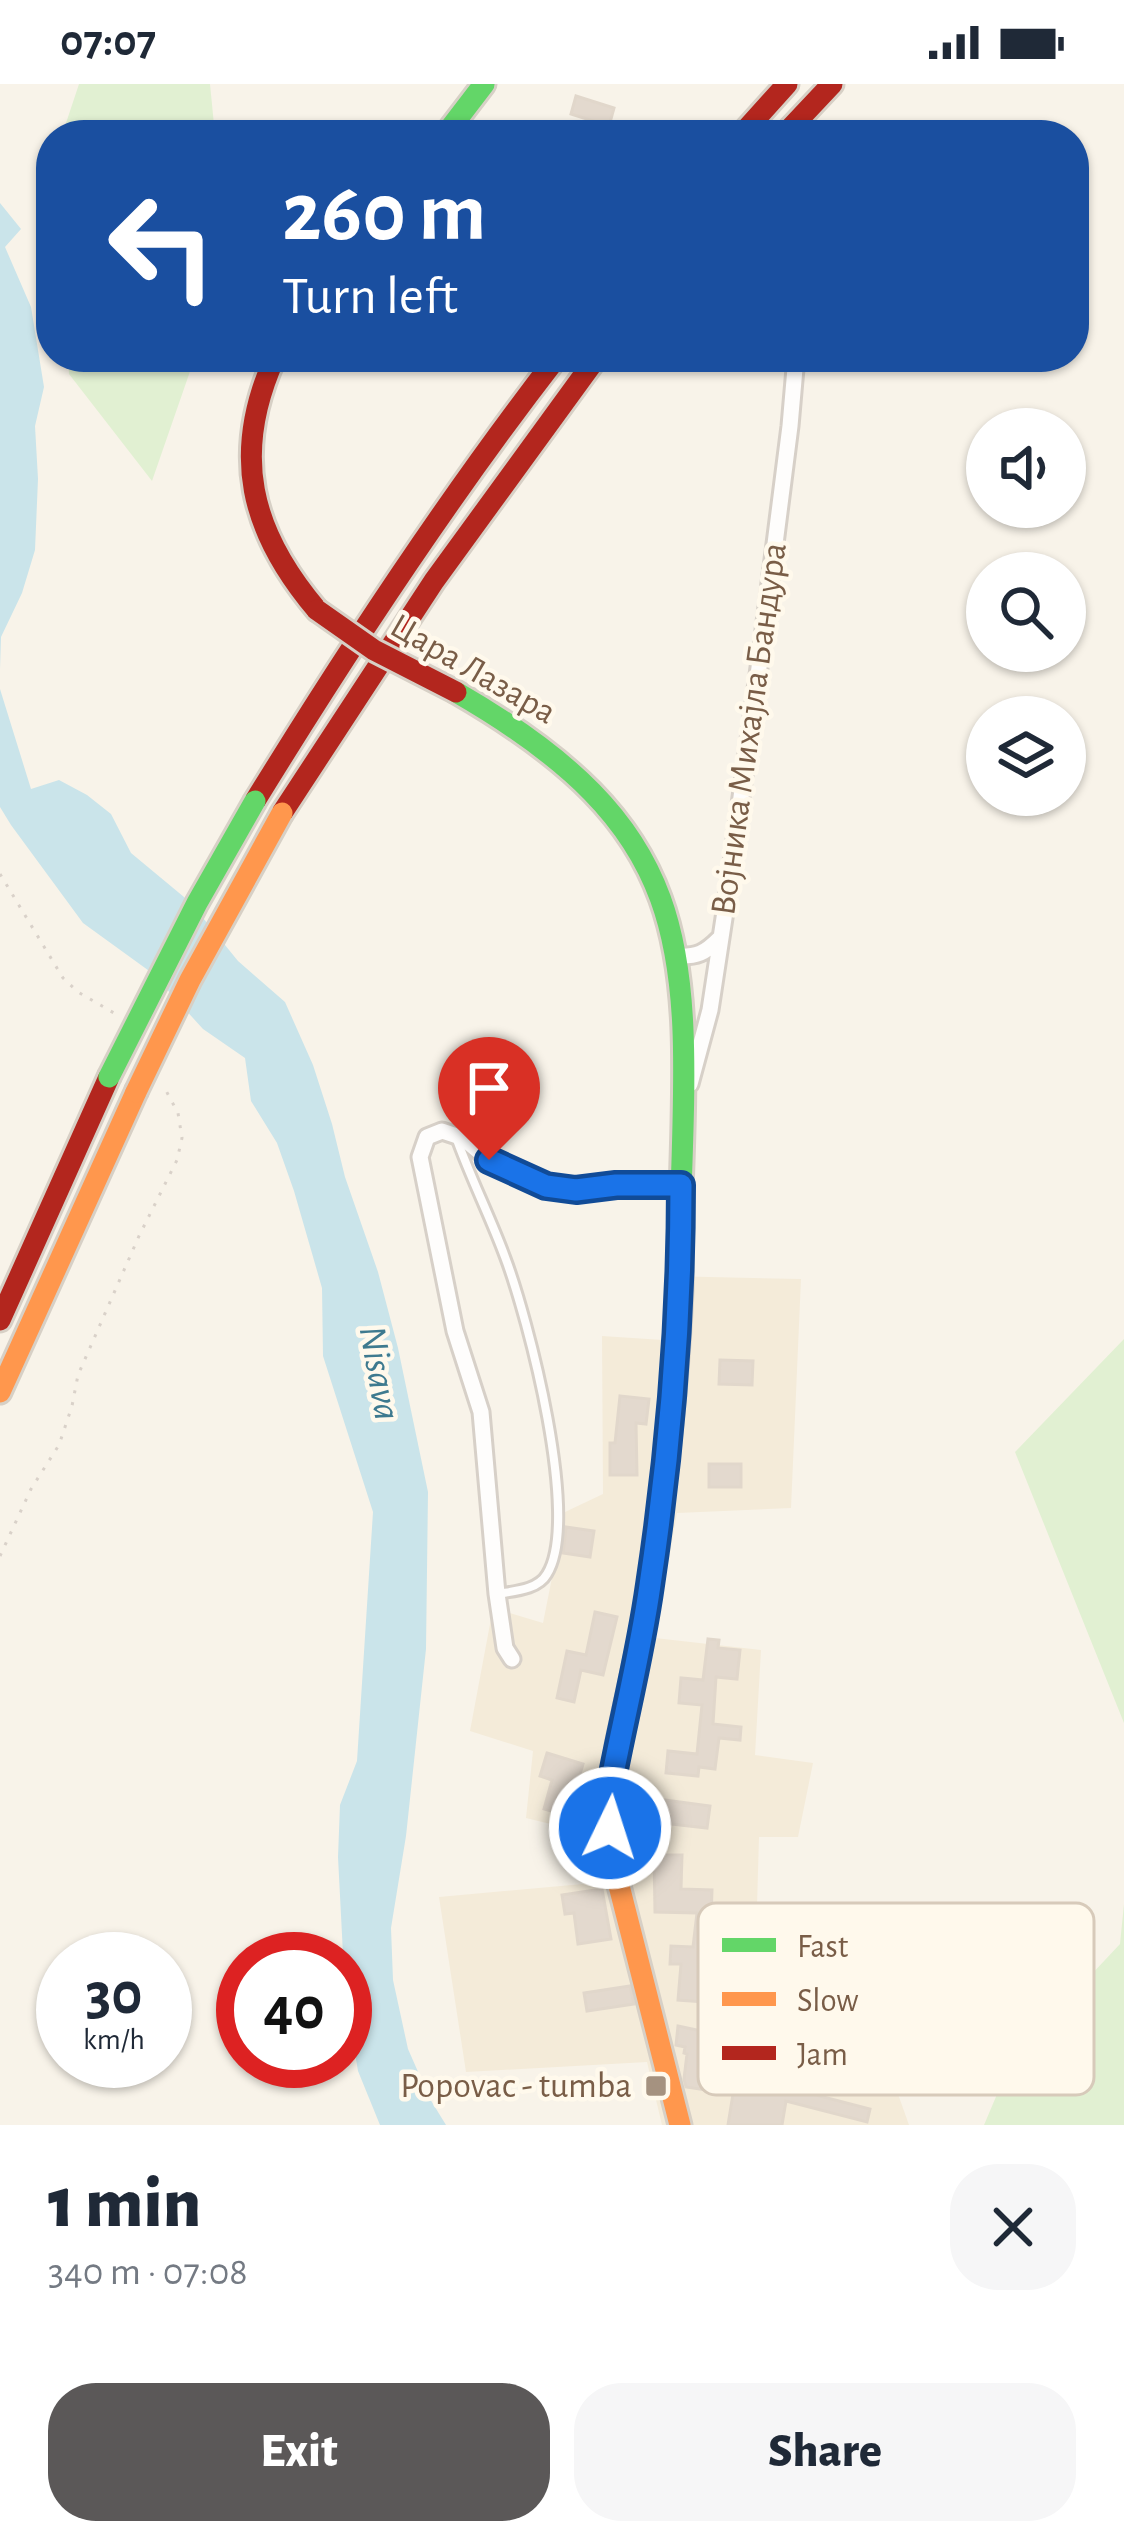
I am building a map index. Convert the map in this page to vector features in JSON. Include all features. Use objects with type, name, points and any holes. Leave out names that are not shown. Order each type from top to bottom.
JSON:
[{"type":"main road","points":[[456,120],[484,84]]},
{"type":"main road","points":[[755,120],[788,84]]},
{"type":"main road","points":[[798,120],[832,84]]},
{"type":"main road","name":"Цара Лазара","points":[[268,372],[254,413],[252,482],[272,547],[292,582],[316,610],[374,650],[456,692],[540,744],[576,774],[626,829],[652,875],[676,956],[685,1099],[672,1420],[650,1590],[608,1800],[614,1864],[680,2125]]},
{"type":"main road","points":[[0,1320],[109,1077],[180,935],[255,801],[345,655],[546,372]]},
{"type":"main road","points":[[0,1392],[136,1092],[282,813],[421,599],[587,372]]},
{"type":"street","name":"Војника Михајла Бандура","points":[[685,1099],[710,1010],[726,905],[795,372]]},
{"type":"street","points":[[676,956],[705,953],[718,939]]},
{"type":"street","points":[[512,1659],[505,1648],[497,1594],[481,1412],[455,1331],[420,1157],[427,1137],[442,1130],[463,1138],[489,1160],[546,1186],[576,1190],[681,1185]]},
{"type":"lane","points":[[455,1135],[505,1256],[530,1339],[558,1492],[556,1548],[546,1577],[530,1588],[497,1594]]},
{"type":"shaded area","points":[[665,1276],[801,1279],[791,1508],[677,1513],[655,1638],[761,1650],[755,1755],[813,1763],[798,1837],[759,1837],[757,1903],[698,1903],[698,2095],[898,2095],[909,2125],[662,2125],[647,2062],[466,2072],[439,1897],[583,1884],[583,1832],[526,1818],[533,1751],[470,1731],[493,1608],[543,1623],[565,1512],[603,1494],[602,1336],[663,1340]]},
{"type":"green space","points":[[79,84],[210,84],[214,120],[67,120]]},
{"type":"green space","points":[[190,372],[152,481],[69,374]]},
{"type":"green space","points":[[1124,1339],[1124,1723],[1015,1452]]},
{"type":"green space","points":[[1124,1904],[1124,2125],[984,2125],[997,2095],[1094,2095],[1094,1972],[1120,1944]]},
{"type":"water","points":[[0,203],[21,229],[5,247],[31,307],[36,372],[42,372],[44,387],[35,426],[35,550],[1,637],[0,669]]},
{"type":"water","name":"Nisava","points":[[0,689],[31,789],[59,780],[111,814],[131,853],[190,902],[238,961],[285,1002],[313,1065],[378,1272],[428,1492],[426,1649],[391,1928],[393,1980],[408,2049],[446,2125],[380,2125],[365,2088],[372,2088],[372,1932],[342,1932],[338,1857],[340,1805],[357,1761],[373,1512],[323,1356],[322,1288],[294,1191],[277,1143],[251,1101],[245,1058],[203,1029],[152,973],[83,923],[0,807]]},
{"type":"building","points":[[576,96],[614,108],[611,120],[571,114]]},
{"type":"building","points":[[720,1360],[753,1361],[752,1385],[719,1384]]},
{"type":"building","points":[[620,1396],[649,1399],[646,1424],[636,1423],[637,1475],[610,1475],[610,1443],[615,1443]]},
{"type":"building","points":[[709,1464],[741,1464],[741,1487],[709,1487]]},
{"type":"building","points":[[566,1527],[594,1531],[590,1557],[563,1553]]},
{"type":"building","points":[[595,1612],[617,1617],[603,1675],[581,1670],[574,1702],[557,1698],[567,1651],[586,1655]]},
{"type":"building","points":[[708,1639],[719,1640],[718,1648],[740,1650],[737,1679],[716,1677],[713,1724],[741,1727],[740,1740],[719,1738],[715,1769],[699,1767],[698,1776],[666,1773],[668,1751],[697,1754],[702,1705],[679,1703],[681,1678],[703,1680]]},
{"type":"building","points":[[547,1753],[583,1764],[573,1797],[588,1801],[583,1820],[544,1809],[552,1780],[540,1776]]},
{"type":"building","points":[[665,1800],[710,1806],[707,1828],[662,1823]]},
{"type":"building","points":[[654,1855],[682,1855],[681,1889],[712,1890],[712,1903],[698,1903],[698,2002],[678,2000],[681,1964],[670,1964],[671,1946],[693,1947],[697,1913],[655,1912]]},
{"type":"building","points":[[602,1889],[611,1939],[578,1944],[574,1913],[565,1914],[562,1895]]},
{"type":"building","points":[[630,1986],[634,2004],[587,2011],[584,1993]]},
{"type":"building","points":[[678,2026],[698,2030],[698,2089],[686,2087],[687,2054],[685,2047],[676,2045]]},
{"type":"building","points":[[733,2095],[816,2095],[870,2109],[867,2122],[786,2101],[782,2125],[728,2125]]},
{"type":"traffic: fast","points":[[456,120],[484,84]]},
{"type":"traffic: fast","points":[[456,692],[534,742],[592,792],[633,843],[660,898],[676,959],[683,1026],[681,1291],[662,1500]]},
{"type":"traffic: fast","points":[[109,1077],[255,801]]},
{"type":"traffic: slow","points":[[136,1092],[190,980],[282,813]]},
{"type":"traffic: slow","points":[[0,1392],[136,1092]]},
{"type":"traffic: slow","points":[[662,1500],[608,1816],[615,1870],[680,2125]]},
{"type":"traffic: jam","points":[[755,120],[787,84]]},
{"type":"traffic: jam","points":[[798,120],[832,84]]},
{"type":"traffic: jam","points":[[269,372],[254,426],[254,490],[276,551],[317,610]]},
{"type":"traffic: jam","points":[[255,801],[400,575],[546,372]]},
{"type":"traffic: jam","points":[[282,813],[434,581],[586,372]]},
{"type":"traffic: jam","points":[[317,610],[374,650],[456,692]]},
{"type":"traffic: jam","points":[[0,1320],[109,1077]]},
{"type":"place","name":"Popovac - tumba","points":[[656,2086]]},
{"type":"route","points":[[489,1160],[546,1186],[576,1190],[681,1185],[681,1285],[672,1420],[650,1590],[608,1800],[610,1828]]}]
